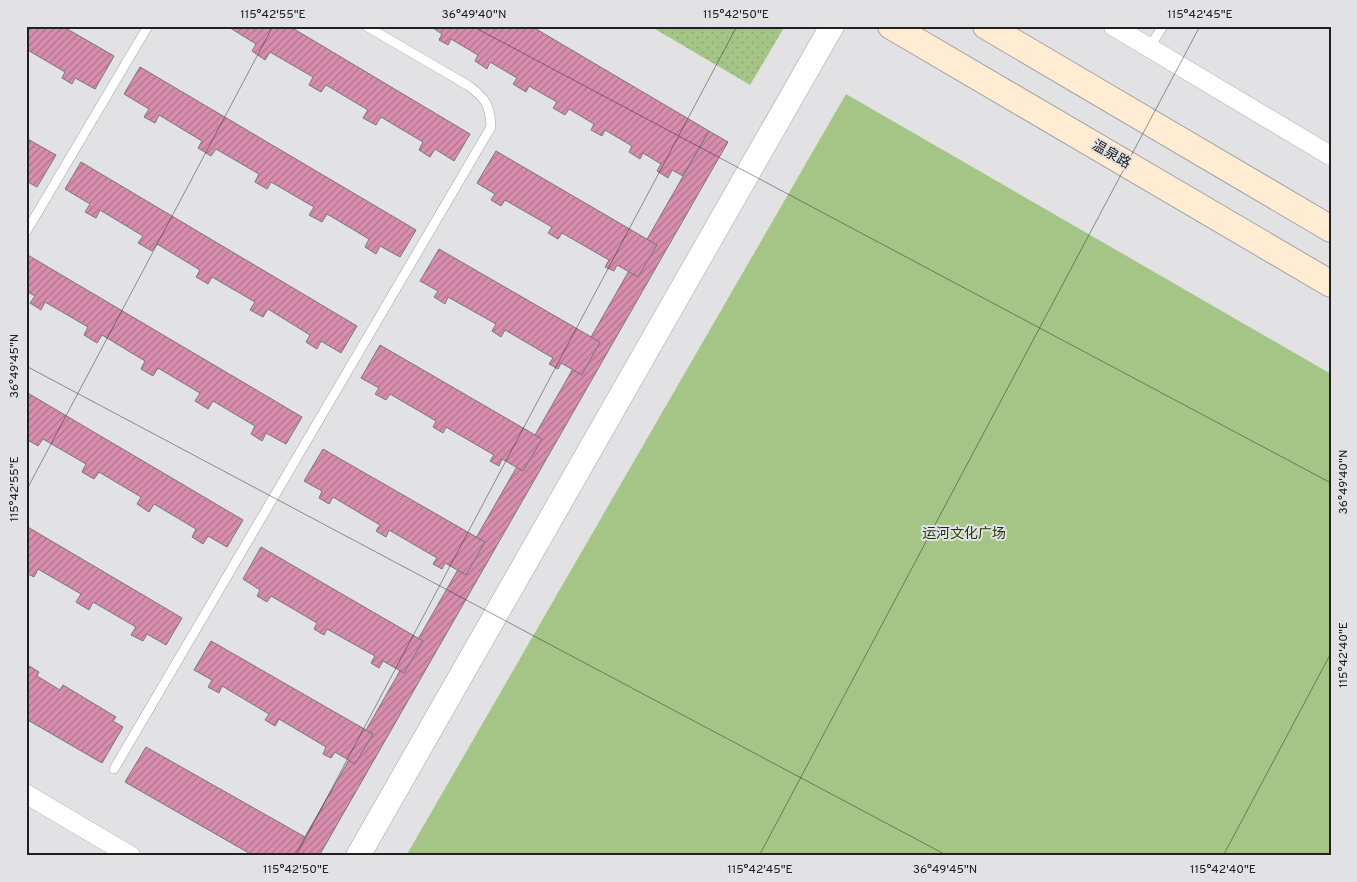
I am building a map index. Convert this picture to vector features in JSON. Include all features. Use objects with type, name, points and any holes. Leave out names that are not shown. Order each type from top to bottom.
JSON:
[{"type":"main road","name":"温泉路","points":[[891,26],[1331,284]]},
{"type":"main road","points":[[986,26],[1331,229]]},
{"type":"street","points":[[358,856],[832,26]]},
{"type":"street","points":[[1112,26],[1331,156]]},
{"type":"street","points":[[26,794],[132,856]]},
{"type":"lane","points":[[26,232],[148,26]]},
{"type":"lane","points":[[114,769],[490,127],[490,113],[484,98],[469,86],[366,26]]},
{"type":"lane","points":[[1149,48],[1162,26]]},
{"type":"green space","points":[[650,26],[785,26],[750,85]]},
{"type":"green space","name":"运河文化广场","points":[[846,94],[1331,374],[1331,856],[406,856]]},
{"type":"building","points":[[26,26],[62,26],[114,56],[95,89],[75,78],[72,84],[62,78],[65,72],[26,49]]},
{"type":"building","points":[[227,26],[289,26],[470,134],[454,161],[435,149],[430,157],[419,150],[423,142],[381,117],[376,125],[363,118],[368,110],[326,85],[321,92],[309,85],[313,77],[270,52],[265,60],[252,51],[256,44]]},
{"type":"building","points":[[430,26],[531,26],[709,131],[683,176],[672,170],[668,178],[657,171],[661,164],[643,153],[640,159],[629,152],[632,146],[605,130],[602,136],[591,130],[594,124],[569,109],[565,115],[553,108],[557,102],[529,86],[526,92],[513,84],[517,78],[490,62],[487,69],[475,61],[478,55],[451,39],[448,45],[439,40],[442,34]]},
{"type":"building","points":[[140,67],[416,230],[400,257],[380,246],[376,254],[365,247],[369,239],[327,214],[322,222],[309,215],[314,207],[271,182],[267,189],[255,182],[259,174],[216,149],[211,156],[198,148],[202,141],[159,115],[155,123],[144,117],[149,109],[124,94]]},
{"type":"building","points":[[709,131],[728,142],[319,856],[294,856]]},
{"type":"building","points":[[26,138],[56,155],[37,187],[26,181]]},
{"type":"building","points":[[496,151],[657,245],[638,277],[617,265],[614,271],[605,267],[609,260],[562,233],[558,239],[548,233],[552,227],[505,200],[501,206],[491,200],[495,194],[477,183]]},
{"type":"building","points":[[81,162],[357,326],[341,353],[321,341],[317,349],[306,342],[310,335],[268,309],[263,317],[250,310],[255,302],[212,277],[208,284],[196,277],[200,270],[157,244],[152,251],[138,243],[143,236],[100,210],[96,218],[85,212],[90,204],[65,189]]},
{"type":"building","points":[[439,249],[600,342],[582,375],[561,363],[558,369],[549,364],[553,358],[505,330],[501,337],[492,331],[496,324],[448,297],[445,304],[434,297],[438,291],[420,281]]},
{"type":"building","points":[[26,254],[302,417],[286,444],[266,433],[262,441],[251,434],[255,426],[213,401],[208,409],[195,401],[200,393],[158,368],[153,376],[141,369],[145,361],[102,335],[97,343],[84,335],[88,327],[45,302],[41,310],[30,303],[35,296],[26,291]]},
{"type":"building","points":[[380,345],[542,439],[523,471],[502,459],[499,466],[490,461],[494,455],[446,427],[443,433],[433,427],[436,421],[390,394],[386,400],[375,394],[379,388],[361,378]]},
{"type":"building","points":[[26,392],[243,520],[227,547],[208,536],[203,544],[192,537],[196,529],[154,504],[149,512],[137,504],[141,497],[99,472],[94,479],[82,472],[86,464],[43,439],[38,446],[26,439],[29,431],[26,429]]},
{"type":"building","points":[[323,449],[485,542],[466,575],[445,563],[442,569],[433,564],[437,558],[389,530],[386,537],[376,531],[380,525],[333,497],[329,504],[319,498],[322,491],[304,481]]},
{"type":"building","points":[[26,526],[182,618],[166,645],[147,634],[143,641],[131,635],[136,627],[93,602],[89,610],[76,602],[81,594],[38,569],[34,577],[26,573]]},
{"type":"building","points":[[261,547],[423,641],[404,673],[383,661],[379,668],[371,663],[375,656],[327,629],[324,635],[314,629],[317,623],[271,596],[267,602],[257,596],[260,590],[243,579]]},
{"type":"building","points":[[211,641],[373,734],[355,764],[335,752],[331,758],[323,754],[326,747],[279,719],[275,726],[265,720],[269,714],[222,686],[219,693],[208,687],[212,680],[194,670]]},
{"type":"building","points":[[26,664],[39,672],[37,676],[60,690],[63,685],[116,717],[113,721],[123,727],[102,763],[26,719]]},
{"type":"building","points":[[146,747],[305,837],[294,856],[254,856],[125,782]]}]
